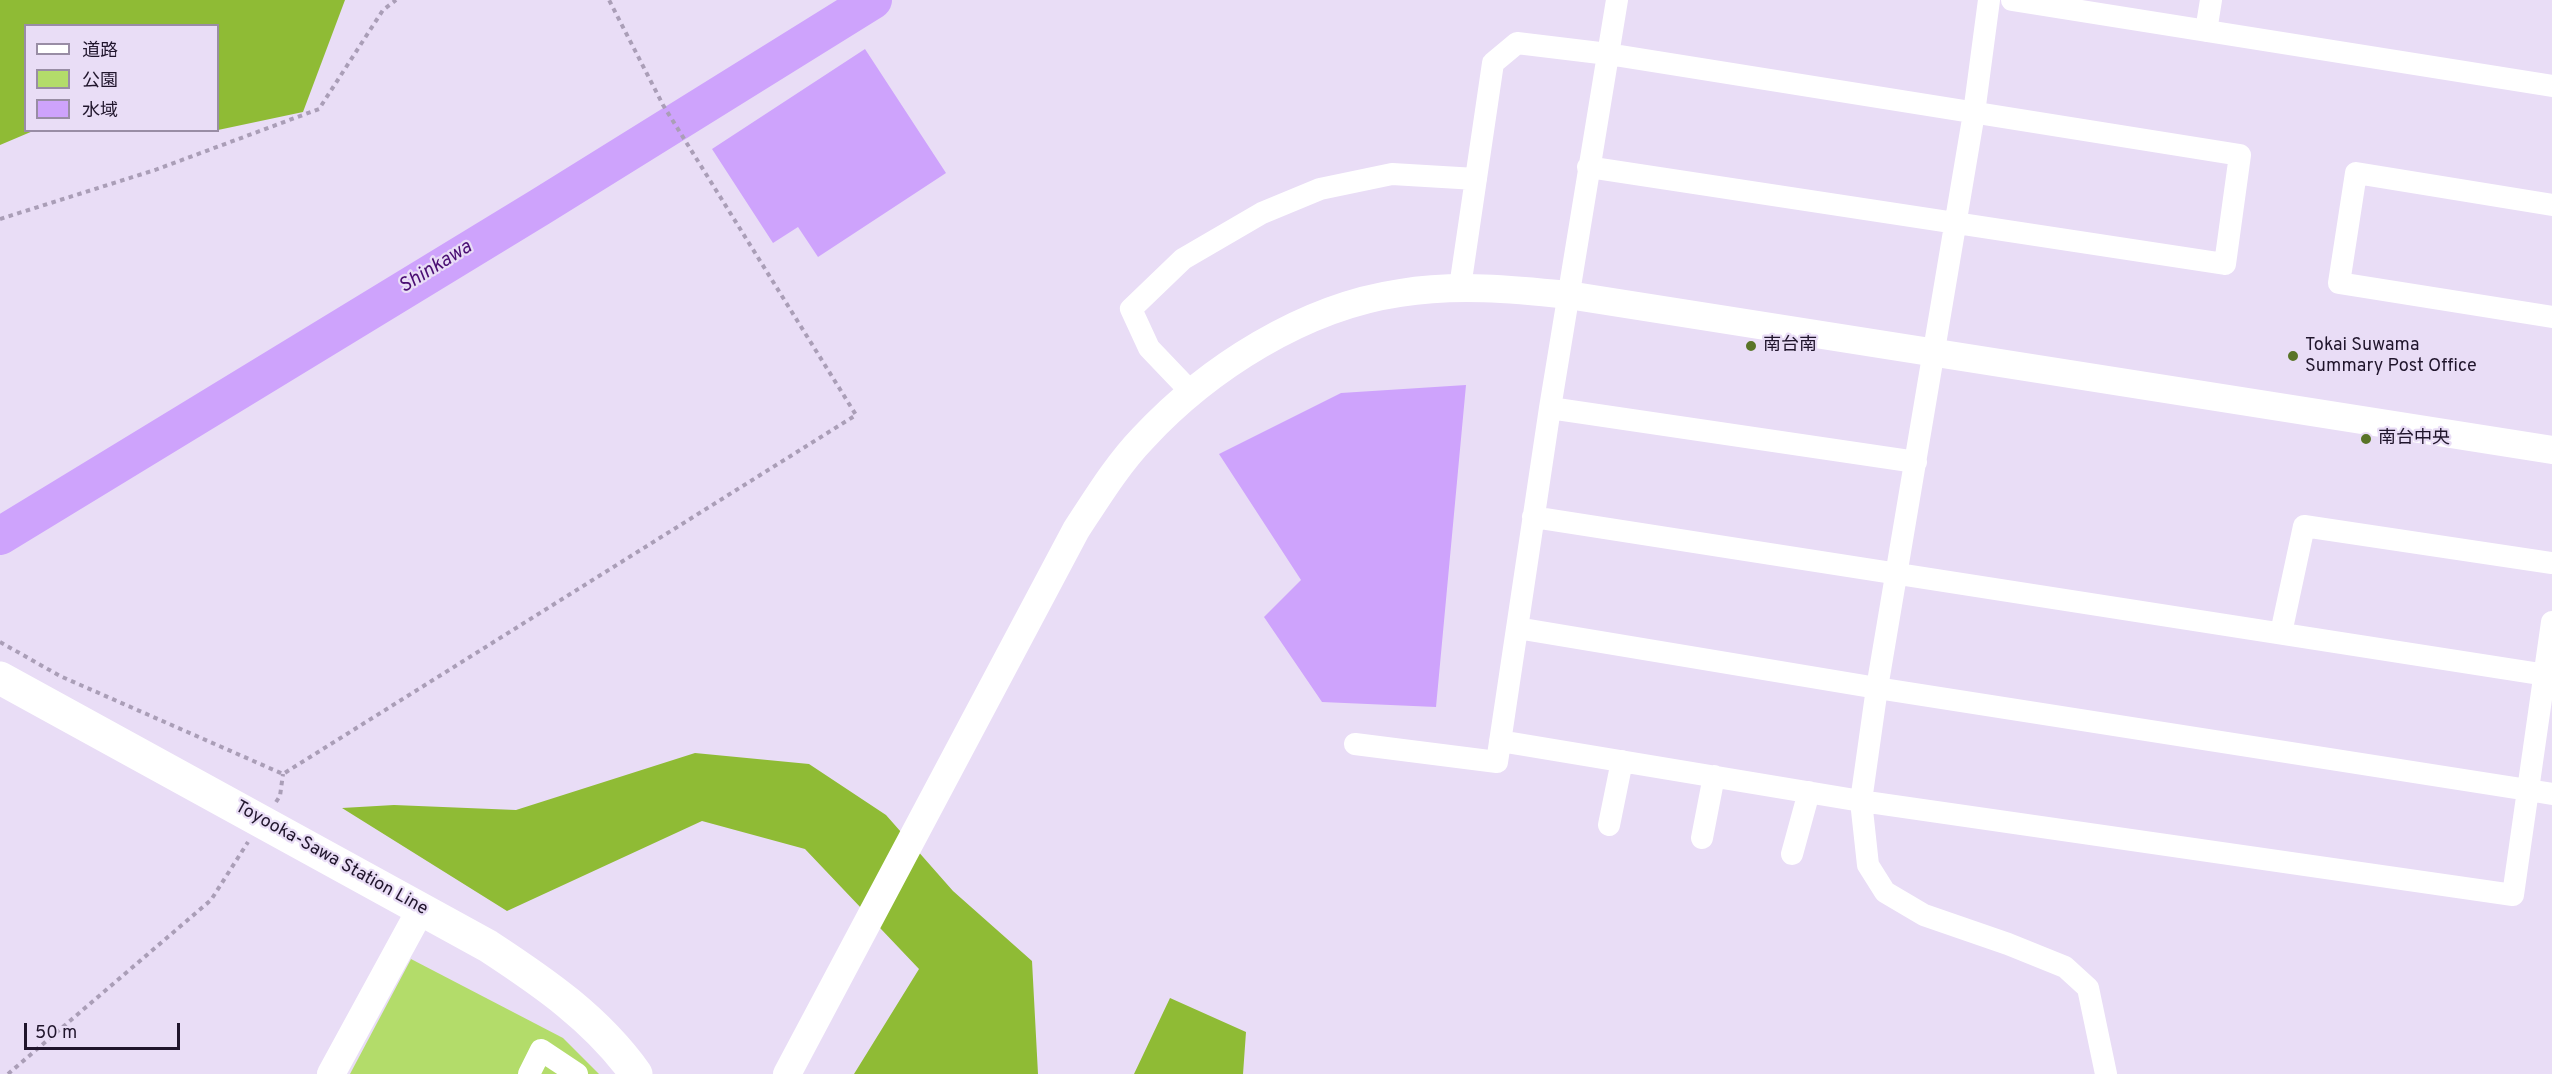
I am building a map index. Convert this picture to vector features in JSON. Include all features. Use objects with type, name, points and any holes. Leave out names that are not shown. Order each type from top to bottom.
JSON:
[{"type":"main road","name":"Toyooka-Sawa Station Line","points":[[0,678],[488,946],[540,980],[584,1014],[636,1074]]},
{"type":"street","points":[[1354,744],[1497,762],[1550,408],[1617,0]]},
{"type":"street","points":[[1989,0],[1974,112],[1877,688],[1862,801],[1868,865],[1885,892],[1924,915],[2008,944],[2065,968],[2088,988],[2106,1074]]},
{"type":"street","points":[[2012,0],[2100,7],[2206,31],[2552,86]]},
{"type":"street","points":[[2206,31],[2211,0]]},
{"type":"street","points":[[1460,287],[1493,63],[1517,43],[1608,54],[2240,155],[2225,264],[1588,167]]},
{"type":"street","points":[[2552,205],[2356,173],[2339,283],[2552,317]]},
{"type":"street","points":[[1191,392],[1149,348],[1131,309],[1183,259],[1262,213],[1320,189],[1392,174],[1476,179]]},
{"type":"street","points":[[788,1074],[1076,530],[1106,484],[1142,438],[1191,392],[1237,358],[1295,327],[1343,306],[1400,293],[1460,287],[1568,295],[2552,450]]},
{"type":"street","points":[[1550,408],[1916,462]]},
{"type":"street","points":[[1533,517],[2548,675]]},
{"type":"street","points":[[2281,633],[2304,526],[2552,563]]},
{"type":"street","points":[[1500,741],[1862,801],[2513,895],[2548,675],[2552,622]]},
{"type":"street","points":[[1517,628],[1877,688],[2552,794]]},
{"type":"street","points":[[1609,825],[1622,761]]},
{"type":"street","points":[[1702,838],[1714,776]]},
{"type":"street","points":[[1792,854],[1809,792]]},
{"type":"street","points":[[331,1074],[421,909]]},
{"type":"street","points":[[529,1074],[541,1050],[577,1074]]},
{"type":"path","points":[[0,219],[155,170],[319,108],[383,9],[396,0]]},
{"type":"path","points":[[283,774],[856,416],[663,105],[609,0]]},
{"type":"path","points":[[0,642],[60,676],[283,774]]},
{"type":"path","points":[[276,802],[280,796],[283,774]]},
{"type":"path","points":[[8,1074],[211,900],[252,837]]},
{"type":"green space","points":[[0,0],[345,0],[303,112],[219,130],[219,24],[24,24],[24,132],[31,132],[0,145]]},
{"type":"green space","points":[[695,753],[809,764],[886,815],[953,891],[1032,961],[1038,1074],[854,1074],[919,969],[805,849],[702,821],[507,911],[342,808],[394,805],[516,810]]},
{"type":"green space","points":[[411,959],[563,1038],[599,1074],[350,1074]]},
{"type":"green space","points":[[1170,998],[1246,1032],[1243,1074],[1134,1074]]},
{"type":"water","points":[[865,49],[946,173],[818,257],[798,227],[773,243],[712,149]]},
{"type":"water","points":[[1466,385],[1436,707],[1322,702],[1264,617],[1301,580],[1219,454],[1341,393]]},
{"type":"waterway","name":"Shinkawa","points":[[0,536],[540,207],[873,0]]},
{"type":"place","name":"南台南","points":[[1751,346]]},
{"type":"place","name":"Tokai Suwama Summary Post Office","points":[[2293,356]]},
{"type":"place","name":"南台中央","points":[[2366,439]]}]
